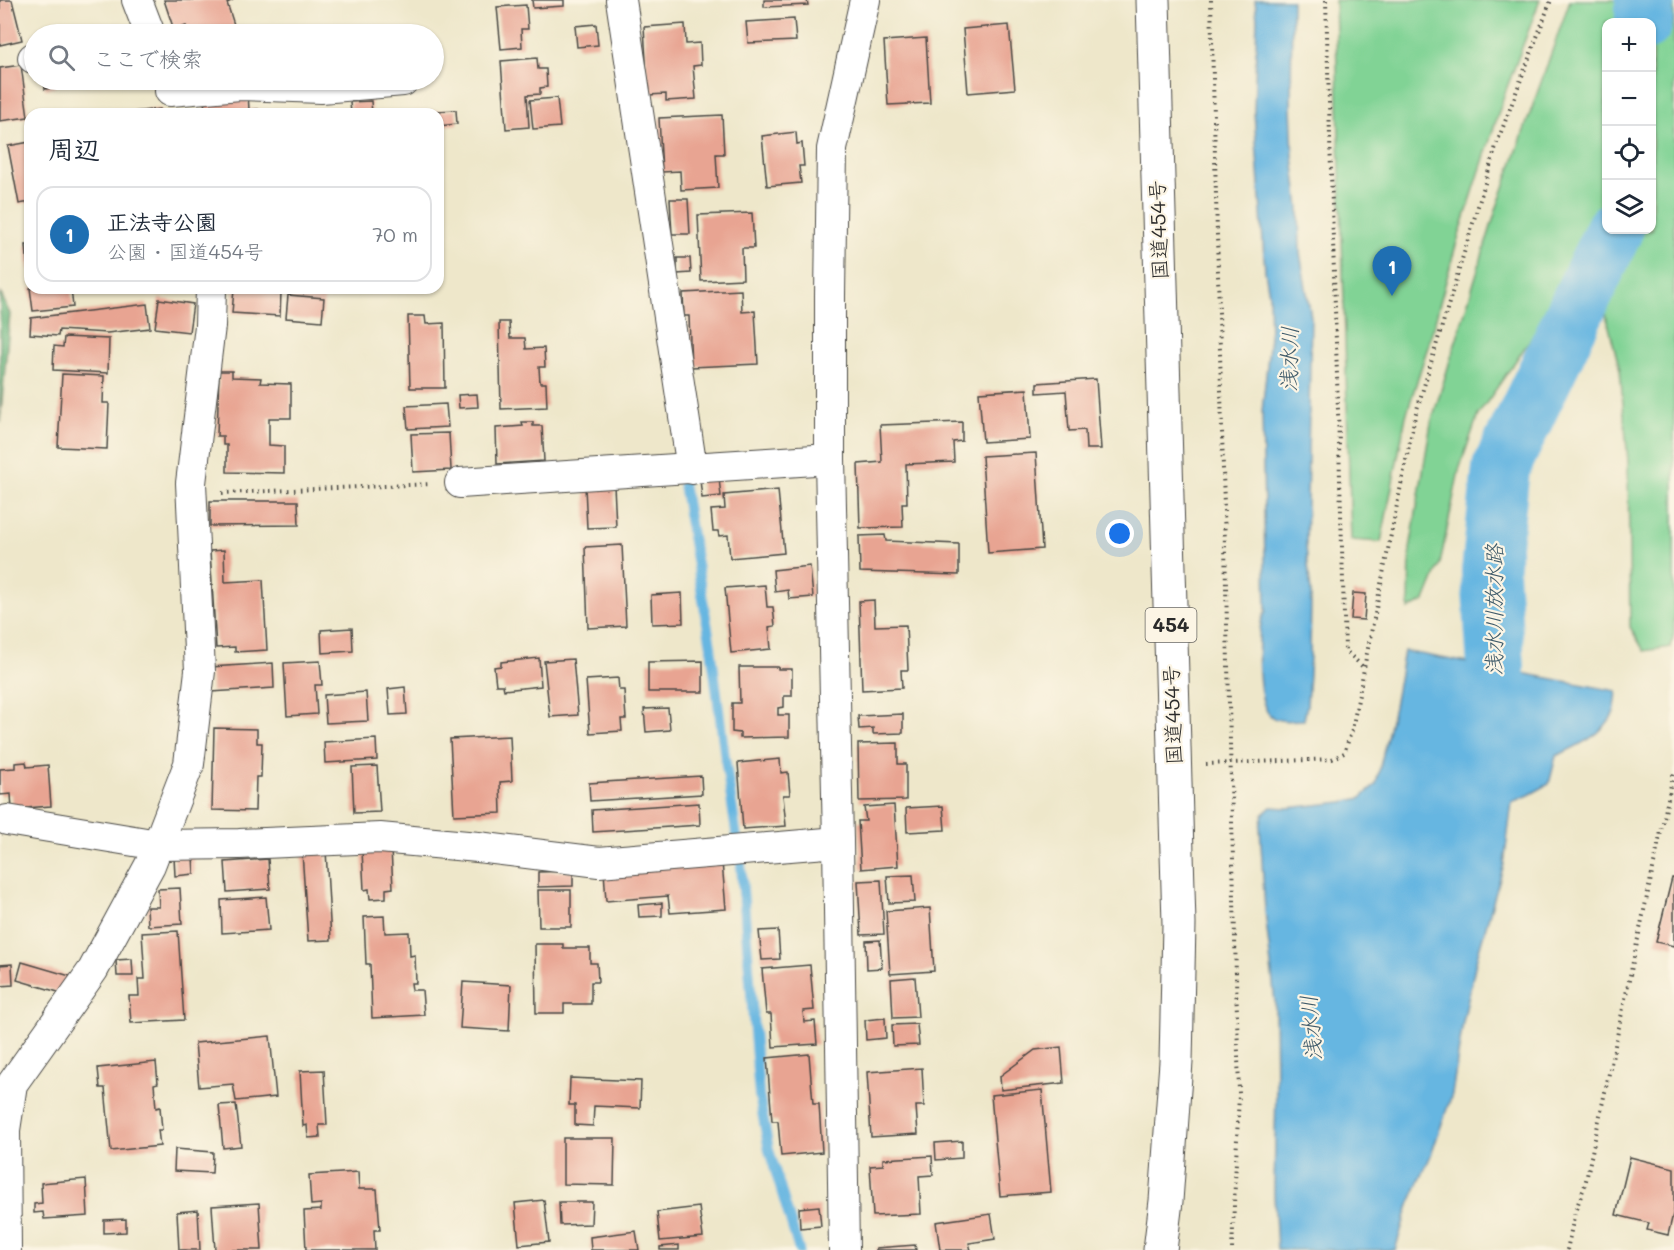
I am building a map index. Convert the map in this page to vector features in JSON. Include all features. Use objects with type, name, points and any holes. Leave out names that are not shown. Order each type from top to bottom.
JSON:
[{"type":"highway","name":"国道454号","points":[[1153,0],[1179,924],[1176,1062],[1166,1201],[1160,1250]]},
{"type":"street","points":[[137,0],[143,24]]},
{"type":"street","points":[[621,0],[692,469]]},
{"type":"street","points":[[844,1250],[830,459],[832,148],[865,0]]},
{"type":"street","points":[[172,95],[206,90]]},
{"type":"street","points":[[6,1250],[5,1131],[12,1084],[93,970],[150,865],[189,764],[200,671],[191,483],[210,326],[211,294]]},
{"type":"street","points":[[460,483],[830,459]]},
{"type":"street","points":[[7,820],[158,845],[380,838],[599,862],[838,842]]},
{"type":"path","points":[[1211,0],[1239,1094],[1232,1250]]},
{"type":"path","points":[[1326,0],[1345,650],[1364,668]]},
{"type":"path","points":[[1175,764],[1332,759],[1344,753],[1352,730],[1415,416],[1497,142],[1551,0]]},
{"type":"path","points":[[192,494],[460,483]]},
{"type":"path","points":[[1567,1250],[1575,1212],[1585,1185],[1674,771]]},
{"type":"green space","points":[[1335,0],[1540,0],[1506,90],[1456,245],[1406,416],[1381,542],[1351,540]]},
{"type":"green space","points":[[1570,0],[1674,0],[1674,632],[1671,647],[1644,651],[1630,627],[1628,461],[1620,370],[1605,311],[1537,330],[1478,415],[1459,470],[1440,564],[1425,601],[1409,609],[1410,549],[1431,423],[1496,210]]},
{"type":"green space","points":[[0,292],[10,314],[0,422]]},
{"type":"water","name":"浅水川","points":[[1255,0],[1292,0],[1293,156],[1299,208],[1300,253],[1311,317],[1306,547],[1311,592],[1310,656],[1304,720],[1284,721],[1272,717],[1263,701],[1259,674],[1260,633],[1266,611],[1262,412],[1270,337],[1269,294],[1265,271],[1254,112],[1257,19]]},
{"type":"water","name":"浅水川","points":[[1404,651],[1617,691],[1615,709],[1608,722],[1595,735],[1556,756],[1549,784],[1512,802],[1504,864],[1477,957],[1463,1022],[1452,1094],[1431,1155],[1409,1205],[1395,1250],[1277,1250],[1274,1193],[1275,1002],[1265,911],[1260,827],[1263,814],[1271,807],[1288,808],[1343,802],[1361,798],[1376,784]]},
{"type":"building","points":[[0,0],[12,0],[22,40],[0,45]]},
{"type":"building","points":[[164,0],[233,0],[227,3],[234,24],[172,24]]},
{"type":"building","points":[[532,0],[564,0],[564,6],[533,8]]},
{"type":"building","points":[[764,0],[807,0],[808,5],[764,7]]},
{"type":"building","points":[[526,5],[528,29],[521,29],[522,47],[501,49],[497,7]]},
{"type":"building","points":[[794,19],[796,41],[748,43],[746,22]]},
{"type":"building","points":[[596,24],[598,45],[577,47],[575,26]]},
{"type":"building","points":[[685,24],[686,44],[700,43],[701,65],[693,66],[696,99],[666,101],[666,94],[648,95],[644,27]]},
{"type":"building","points":[[1009,25],[1015,89],[968,93],[963,29]]},
{"type":"building","points":[[926,38],[930,103],[888,105],[884,41]]},
{"type":"building","points":[[537,58],[538,69],[546,69],[547,87],[540,88],[540,94],[527,95],[529,127],[506,129],[501,61]]},
{"type":"building","points":[[21,65],[27,108],[24,108],[24,118],[0,121],[0,68]]},
{"type":"building","points":[[248,93],[249,108],[205,108],[204,97]]},
{"type":"building","points":[[557,98],[560,127],[533,129],[530,100]]},
{"type":"building","points":[[371,101],[372,108],[350,108],[350,102]]},
{"type":"building","points":[[456,110],[457,124],[444,125],[444,111]]},
{"type":"building","points":[[722,115],[724,154],[716,154],[718,188],[681,190],[680,171],[662,172],[659,118]]},
{"type":"building","points":[[796,132],[797,144],[802,143],[804,166],[799,166],[801,183],[767,186],[762,136]]},
{"type":"building","points":[[24,143],[24,203],[19,204],[8,146]]},
{"type":"building","points":[[670,199],[688,199],[690,234],[672,234]]},
{"type":"building","points":[[752,213],[754,248],[742,248],[743,279],[701,281],[698,215]]},
{"type":"building","points":[[677,258],[690,258],[691,273],[677,274]]},
{"type":"building","points":[[741,290],[742,312],[755,311],[758,364],[691,367],[689,316],[684,316],[683,293]]},
{"type":"building","points":[[31,294],[72,294],[73,307],[33,311]]},
{"type":"building","points":[[234,294],[281,294],[280,316],[232,313]]},
{"type":"building","points":[[288,295],[324,298],[322,321],[286,318]]},
{"type":"building","points":[[159,299],[193,304],[189,332],[155,328]]},
{"type":"building","points":[[147,304],[150,328],[107,333],[59,330],[58,336],[30,334],[31,318]]},
{"type":"building","points":[[408,316],[425,316],[426,324],[444,323],[445,388],[410,388]]},
{"type":"building","points":[[499,322],[509,322],[510,338],[525,338],[526,349],[544,348],[545,367],[539,367],[540,383],[546,383],[547,407],[501,409]]},
{"type":"building","points":[[64,337],[109,339],[108,373],[53,370],[54,346],[63,347]]},
{"type":"building","points":[[219,371],[232,371],[232,377],[261,378],[260,383],[291,384],[291,418],[269,418],[269,445],[284,446],[284,473],[227,472],[227,445],[223,445],[223,436],[217,436]]},
{"type":"building","points":[[62,374],[104,376],[103,403],[109,403],[107,449],[58,447]]},
{"type":"building","points":[[1096,379],[1101,449],[1086,449],[1085,430],[1069,431],[1066,391],[1037,393],[1037,383]]},
{"type":"building","points":[[1027,389],[1030,439],[983,442],[979,392]]},
{"type":"building","points":[[477,394],[478,407],[459,408],[458,395]]},
{"type":"building","points":[[446,404],[448,427],[408,429],[406,406]]},
{"type":"building","points":[[522,422],[533,422],[533,426],[542,426],[544,461],[497,464],[496,428],[523,426]]},
{"type":"building","points":[[962,422],[962,441],[953,442],[954,462],[906,464],[907,503],[902,503],[903,527],[860,528],[858,464],[882,462],[880,425]]},
{"type":"building","points":[[449,433],[451,470],[413,472],[411,434]]},
{"type":"building","points":[[1036,453],[1042,549],[988,553],[982,456]]},
{"type":"building","points":[[719,479],[721,496],[702,498],[700,480]]},
{"type":"building","points":[[614,485],[616,527],[587,528],[585,487]]},
{"type":"building","points":[[778,490],[784,553],[730,558],[728,535],[719,536],[718,531],[713,531],[711,510],[725,509],[724,495]]},
{"type":"building","points":[[210,501],[298,501],[299,525],[210,526]]},
{"type":"building","points":[[885,535],[886,541],[959,544],[959,575],[860,572],[859,536]]},
{"type":"building","points":[[622,545],[626,626],[588,628],[585,547]]},
{"type":"building","points":[[224,550],[225,582],[263,580],[267,650],[235,652],[235,647],[216,648],[210,551]]},
{"type":"building","points":[[810,566],[813,597],[789,599],[788,590],[775,592],[773,570]]},
{"type":"building","points":[[765,585],[767,607],[773,607],[775,626],[769,627],[771,649],[731,653],[725,588]]},
{"type":"building","points":[[682,593],[683,623],[652,624],[651,595]]},
{"type":"building","points":[[1353,593],[1366,594],[1364,620],[1351,619]]},
{"type":"building","points":[[874,600],[875,626],[906,625],[908,670],[901,670],[902,688],[862,690],[859,601]]},
{"type":"building","points":[[352,628],[353,651],[322,653],[321,630]]},
{"type":"building","points":[[539,658],[541,686],[504,690],[503,685],[496,685],[494,667],[501,666],[501,662]]},
{"type":"building","points":[[573,659],[578,715],[550,717],[544,661]]},
{"type":"building","points":[[320,661],[322,685],[315,685],[317,714],[287,716],[284,663]]},
{"type":"building","points":[[703,661],[703,692],[648,692],[648,662]]},
{"type":"building","points":[[273,663],[274,688],[211,692],[210,667]]},
{"type":"building","points":[[739,667],[792,669],[792,696],[784,696],[784,707],[778,708],[778,715],[789,715],[789,737],[740,738],[740,733],[732,732],[732,703],[740,703]]},
{"type":"building","points":[[618,678],[619,690],[624,690],[626,719],[621,719],[622,731],[590,733],[586,680]]},
{"type":"building","points":[[405,687],[407,714],[390,715],[388,689]]},
{"type":"building","points":[[366,692],[368,721],[326,723],[324,695]]},
{"type":"building","points":[[668,708],[670,730],[646,732],[644,709]]},
{"type":"building","points":[[903,714],[903,733],[873,734],[873,728],[859,729],[858,716]]},
{"type":"building","points":[[214,728],[257,729],[257,743],[262,743],[261,777],[256,777],[255,811],[212,810]]},
{"type":"building","points":[[510,736],[512,781],[500,782],[501,813],[454,815],[450,739]]},
{"type":"building","points":[[376,739],[377,760],[325,763],[324,742]]},
{"type":"building","points":[[898,743],[898,764],[906,764],[906,800],[859,801],[858,744]]},
{"type":"building","points":[[780,759],[781,773],[788,772],[790,795],[783,795],[786,826],[743,829],[738,763]]},
{"type":"building","points":[[26,762],[27,767],[48,765],[51,806],[12,809],[11,794],[0,795],[0,769],[15,768],[15,763]]},
{"type":"building","points":[[377,766],[380,812],[354,813],[352,767]]},
{"type":"building","points":[[701,776],[702,794],[590,801],[589,783]]},
{"type":"building","points":[[699,803],[700,825],[593,832],[592,810]]},
{"type":"building","points":[[894,805],[898,866],[861,869],[858,821],[866,821],[864,807]]},
{"type":"building","points":[[943,806],[945,830],[907,832],[906,808]]},
{"type":"building","points":[[391,849],[393,888],[386,889],[386,898],[370,899],[369,889],[364,890],[362,850]]},
{"type":"building","points":[[326,850],[331,940],[308,941],[302,852]]},
{"type":"building","points":[[193,856],[194,874],[175,876],[174,857]]},
{"type":"building","points":[[268,859],[270,889],[227,892],[225,862]]},
{"type":"building","points":[[722,862],[726,909],[670,913],[668,896],[606,901],[604,871]]},
{"type":"building","points":[[573,871],[573,886],[538,887],[538,872]]},
{"type":"building","points":[[913,875],[915,902],[889,903],[887,876]]},
{"type":"building","points":[[1672,878],[1674,878],[1674,946],[1656,942]]},
{"type":"building","points":[[881,880],[884,934],[861,935],[858,881]]},
{"type":"building","points":[[180,888],[182,924],[148,926],[147,907],[159,907],[158,889]]},
{"type":"building","points":[[538,890],[571,890],[571,927],[539,927]]},
{"type":"building","points":[[266,897],[269,930],[222,933],[221,900]]},
{"type":"building","points":[[662,903],[662,916],[639,917],[638,905]]},
{"type":"building","points":[[930,908],[934,971],[890,974],[886,911]]},
{"type":"building","points":[[384,916],[385,933],[409,932],[410,956],[415,955],[416,983],[411,983],[412,990],[422,990],[424,1015],[372,1018],[370,964],[366,964],[364,917]]},
{"type":"building","points":[[778,930],[780,959],[762,960],[759,931]]},
{"type":"building","points":[[178,931],[184,1020],[131,1023],[129,996],[139,996],[138,979],[145,979],[142,933]]},
{"type":"building","points":[[880,940],[882,968],[867,969],[866,941]]},
{"type":"building","points":[[535,944],[563,944],[563,948],[590,948],[590,963],[597,963],[598,982],[591,982],[591,1004],[564,1004],[564,1013],[536,1013]]},
{"type":"building","points":[[132,959],[133,976],[117,976],[116,960]]},
{"type":"building","points":[[22,962],[70,976],[65,994],[17,980]]},
{"type":"building","points":[[12,964],[13,985],[0,986],[0,965]]},
{"type":"building","points":[[810,965],[814,1010],[803,1011],[804,1022],[815,1021],[817,1044],[773,1047],[771,1014],[766,1014],[762,969]]},
{"type":"building","points":[[915,977],[918,1017],[893,1018],[891,979]]},
{"type":"building","points":[[463,982],[511,985],[509,1031],[460,1028]]},
{"type":"building","points":[[885,1018],[886,1038],[866,1040],[865,1020]]},
{"type":"building","points":[[917,1024],[919,1045],[893,1046],[892,1025]]},
{"type":"building","points":[[270,1036],[276,1097],[236,1101],[233,1084],[199,1087],[195,1043]]},
{"type":"building","points":[[1061,1047],[1064,1083],[1001,1090],[1000,1076],[1035,1050]]},
{"type":"building","points":[[809,1054],[813,1104],[819,1104],[822,1152],[781,1156],[778,1121],[772,1121],[767,1058]]},
{"type":"building","points":[[156,1062],[158,1083],[154,1084],[156,1108],[160,1107],[162,1130],[158,1130],[160,1146],[111,1151],[105,1088],[100,1088],[98,1068]]},
{"type":"building","points":[[922,1068],[924,1106],[916,1106],[918,1134],[871,1137],[867,1072]]},
{"type":"building","points":[[324,1070],[327,1125],[319,1125],[320,1137],[308,1138],[307,1125],[303,1126],[300,1071]]},
{"type":"building","points":[[570,1078],[641,1081],[640,1108],[594,1106],[593,1126],[575,1125],[575,1105],[569,1105]]},
{"type":"building","points":[[1042,1090],[1051,1192],[1000,1196],[991,1095]]},
{"type":"building","points":[[236,1104],[241,1146],[223,1148],[219,1105]]},
{"type":"building","points":[[563,1138],[615,1138],[614,1185],[563,1184]]},
{"type":"building","points":[[962,1141],[962,1158],[936,1160],[935,1143]]},
{"type":"building","points":[[175,1149],[213,1152],[212,1173],[174,1171]]},
{"type":"building","points":[[932,1156],[933,1175],[919,1176],[921,1214],[873,1216],[870,1166],[883,1165],[883,1159]]},
{"type":"building","points":[[1630,1157],[1674,1168],[1674,1210],[1668,1235],[1647,1230],[1649,1223],[1616,1215]]},
{"type":"building","points":[[358,1172],[359,1189],[377,1189],[380,1230],[374,1230],[375,1250],[306,1250],[304,1211],[321,1210],[321,1204],[311,1205],[309,1175]]},
{"type":"building","points":[[86,1179],[88,1216],[44,1219],[43,1212],[34,1213],[34,1204],[42,1203],[41,1183]]},
{"type":"building","points":[[544,1200],[549,1242],[519,1245],[515,1203]]},
{"type":"building","points":[[559,1202],[592,1202],[591,1224],[560,1225]]},
{"type":"building","points":[[259,1203],[262,1250],[215,1250],[212,1206]]},
{"type":"building","points":[[819,1206],[821,1226],[800,1228],[799,1208]]},
{"type":"building","points":[[699,1207],[703,1237],[660,1241],[657,1212]]},
{"type":"building","points":[[198,1210],[200,1250],[179,1250],[177,1212]]},
{"type":"building","points":[[991,1214],[995,1239],[969,1243],[971,1250],[940,1250],[936,1222]]},
{"type":"building","points":[[126,1219],[126,1232],[104,1233],[104,1220]]},
{"type":"building","points":[[636,1231],[639,1250],[591,1250],[590,1237]]},
{"type":"building","points":[[679,1245],[679,1250],[660,1250],[660,1247]]},
{"type":"building","points":[[915,1245],[916,1250],[876,1250],[876,1248]]},
{"type":"waterway","name":"浅水川放水路","points":[[1644,18],[1646,0]]},
{"type":"waterway","name":"浅水川放水路","points":[[1484,747],[1496,668],[1490,572],[1501,468],[1612,234]]},
{"type":"waterway","points":[[681,472],[711,646],[741,865],[759,1095],[769,1150],[799,1250]]},
{"type":"place","name":"正法寺公園","points":[[1392,296]]}]
